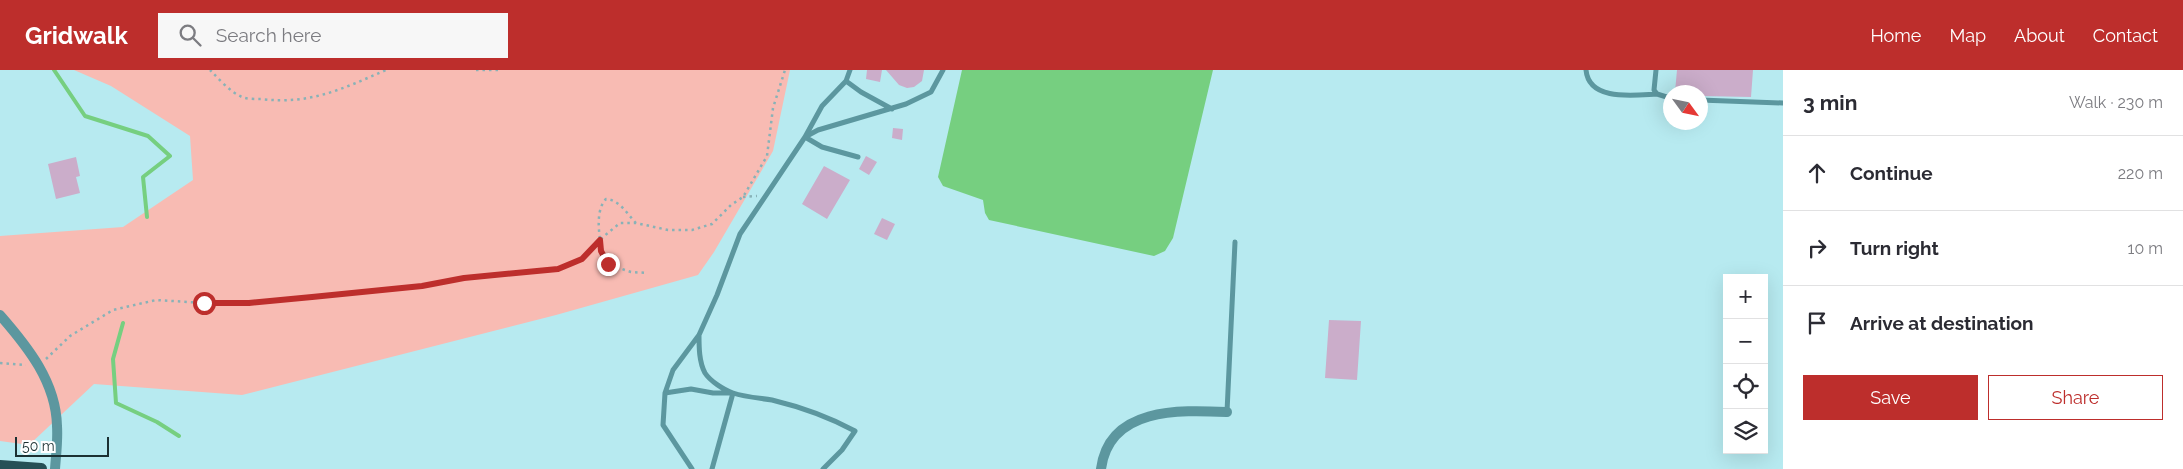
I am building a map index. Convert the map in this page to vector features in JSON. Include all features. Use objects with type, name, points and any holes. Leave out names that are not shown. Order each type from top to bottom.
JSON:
[{"type":"main road","points":[[0,466],[41,469]]},
{"type":"street","points":[[0,315],[39,366],[48,386],[57,426],[55,469]]},
{"type":"street","points":[[1100,469],[1102,455],[1116,434],[1136,421],[1162,413],[1190,410],[1227,412]]},
{"type":"lane","points":[[692,469],[663,425],[665,393],[673,370],[699,335],[717,295],[740,234],[805,137],[822,106],[846,81],[850,70]]},
{"type":"lane","points":[[805,137],[818,130],[892,109],[931,92],[943,70]]},
{"type":"lane","points":[[1586,70],[1590,81],[1606,94],[1657,94],[1663,96]]},
{"type":"lane","points":[[1656,70],[1654,90],[1657,94]]},
{"type":"lane","points":[[846,81],[861,92],[892,109]]},
{"type":"lane","points":[[1708,101],[1756,104],[1783,103]]},
{"type":"lane","points":[[805,137],[822,147],[858,157]]},
{"type":"lane","points":[[1227,412],[1235,242]]},
{"type":"lane","points":[[699,335],[699,354],[706,373],[718,385],[733,393]]},
{"type":"lane","points":[[665,393],[691,389],[713,393],[733,393],[804,409],[836,421],[855,431],[842,450],[823,469]]},
{"type":"lane","points":[[712,469],[733,393]]},
{"type":"path","points":[[210,70],[221,82],[242,97],[285,102],[304,100],[329,93],[386,70]]},
{"type":"path","points":[[476,70],[498,70]]},
{"type":"path","points":[[0,363],[39,366],[70,336],[113,310],[156,300],[249,303],[422,286],[464,278],[558,269],[582,259],[620,223],[636,223],[668,230],[692,230],[712,224],[743,197],[767,156],[773,108],[785,70]]},
{"type":"path","points":[[636,223],[619,203],[613,199],[606,199],[601,204],[601,251],[608,264],[631,272],[648,274]]},
{"type":"shaded area","points":[[74,70],[790,70],[773,151],[714,252],[698,275],[556,315],[242,395],[94,384],[29,445],[0,441],[0,236],[123,227],[193,180],[190,136],[111,86]]},
{"type":"shaded area","points":[[962,70],[1213,70],[1173,238],[1165,251],[1154,256],[989,220],[985,213],[983,200],[943,186],[938,177]]},
{"type":"building","points":[[867,70],[882,70],[880,82],[866,79]]},
{"type":"building","points":[[886,70],[924,70],[922,81],[914,87],[907,88],[899,85]]},
{"type":"building","points":[[1677,70],[1753,70],[1751,97],[1708,96],[1708,85],[1676,85]]},
{"type":"building","points":[[893,128],[903,129],[902,140],[892,138]]},
{"type":"building","points":[[866,156],[877,162],[869,175],[859,169]]},
{"type":"building","points":[[76,157],[80,176],[76,177],[80,193],[56,199],[48,164]]},
{"type":"building","points":[[824,166],[850,180],[827,219],[802,204]]},
{"type":"building","points":[[882,218],[895,224],[887,240],[874,234]]},
{"type":"building","points":[[1329,320],[1361,321],[1357,380],[1325,378]]},
{"type":"waterway","points":[[54,70],[85,116],[148,136],[170,156],[143,177],[147,217]]},
{"type":"waterway","points":[[123,323],[113,359],[116,403],[157,422],[179,436]]},
{"type":"route","points":[[204,303],[249,303],[312,297],[422,286],[464,278],[558,269],[582,259],[600,240],[601,251],[608,264]]}]
